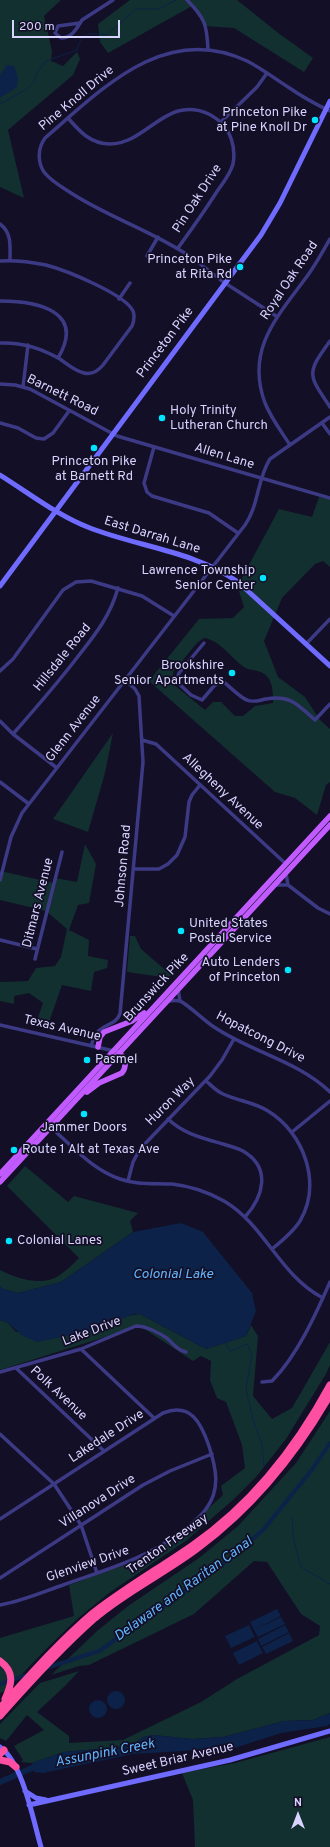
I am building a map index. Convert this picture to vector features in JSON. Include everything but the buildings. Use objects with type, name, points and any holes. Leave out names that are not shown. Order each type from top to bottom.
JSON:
[{"type":"highway","name":"Trenton Freeway","points":[[0,1708],[65,1642],[115,1596],[194,1544],[243,1503],[286,1453],[308,1422],[330,1385]]},
{"type":"highway","name":"Trenton Freeway","points":[[65,1642],[96,1617],[198,1548],[242,1510],[286,1461],[312,1425],[330,1395]]},
{"type":"highway","points":[[0,1661],[6,1666],[12,1678],[14,1693]]},
{"type":"highway","name":"Trenton Freeway","points":[[0,1716],[14,1693]]},
{"type":"highway","points":[[0,1760],[10,1762],[16,1768]]},
{"type":"main road","name":"Princeton Pike","points":[[0,586],[268,224],[328,110],[330,101]]},
{"type":"main road","name":"East Darrah Lane","points":[[0,475],[55,510],[89,528],[195,559],[212,566],[238,582],[330,666]]},
{"type":"main road","name":"Brunswick Pike","points":[[0,1182],[71,1105],[159,1002],[330,816]]},
{"type":"main road","name":"Brunswick Pike","points":[[0,1174],[116,1052],[167,1001],[330,825]]},
{"type":"main road","points":[[98,1047],[100,1038],[104,1032],[132,1021],[159,1002]]},
{"type":"main road","points":[[71,1105],[99,1083],[122,1073],[126,1064],[124,1058],[116,1052]]},
{"type":"main road","name":"Sweet Briar Avenue","points":[[29,1805],[230,1760],[330,1731]]},
{"type":"main road","points":[[1,1750],[12,1757],[25,1791],[41,1847]]},
{"type":"main road","points":[[25,1791],[36,1798],[49,1801]]},
{"type":"street","points":[[82,20],[74,32],[66,38],[61,38],[55,33],[60,25],[80,23],[82,20],[113,0]]},
{"type":"street","points":[[187,0],[197,10],[206,24],[208,50]]},
{"type":"street","name":"Pine Knoll Drive","points":[[276,316],[178,248],[88,204],[62,187],[44,172],[39,157],[42,141],[114,79],[142,63],[160,55],[180,51],[208,50],[240,58],[328,110]]},
{"type":"street","points":[[221,122],[257,87],[267,73]]},
{"type":"street","name":"Pin Oak Drive","points":[[68,118],[86,137],[97,142],[110,144],[129,140],[172,114],[183,110],[202,111],[214,116],[221,122],[231,139],[234,151],[232,164],[224,181],[178,248]]},
{"type":"street","points":[[0,224],[5,228],[9,237],[10,260]]},
{"type":"street","points":[[147,256],[158,237]]},
{"type":"street","name":"Royal Oak Road","points":[[290,444],[269,411],[262,395],[259,378],[261,350],[267,332],[276,316],[309,274],[330,239]]},
{"type":"street","points":[[0,260],[38,264],[67,271],[91,282],[119,299],[130,306],[134,312],[134,323],[103,365],[96,371],[88,373],[80,372],[44,351],[28,346],[0,343]]},
{"type":"street","points":[[119,299],[130,282]]},
{"type":"street","points":[[0,302],[20,302],[39,306],[49,309],[58,315],[64,323],[67,334],[66,343],[58,358]]},
{"type":"street","points":[[330,341],[315,361],[312,374],[314,383],[330,407]]},
{"type":"street","points":[[23,387],[28,346]]},
{"type":"street","name":"Barnett Road","points":[[0,384],[23,387],[91,421],[112,434]]},
{"type":"street","points":[[0,423],[18,428],[36,438],[44,439],[53,433],[69,411]]},
{"type":"street","name":"Glenn Avenue","points":[[0,880],[14,829],[29,804],[251,515],[265,469],[270,459],[330,417]]},
{"type":"street","points":[[322,423],[330,434]]},
{"type":"street","name":"Allen Lane","points":[[112,434],[330,498]]},
{"type":"street","points":[[154,447],[144,483],[147,492],[152,496],[209,513],[238,533]]},
{"type":"street","points":[[0,671],[13,659],[67,586],[76,582],[86,580],[118,588],[148,598],[174,616]]},
{"type":"street","name":"Hillsdale Road","points":[[12,734],[54,687],[103,624],[112,607],[118,588]]},
{"type":"street","points":[[306,644],[330,619]]},
{"type":"street","points":[[204,643],[179,673],[176,681],[190,694],[202,700],[214,686],[222,681],[231,686],[246,700],[254,701],[274,698],[289,698],[315,720],[330,704]]},
{"type":"street","name":"Johnson Road","points":[[91,1046],[94,1036],[99,1029],[114,1022],[120,1014],[134,869],[143,762],[142,740],[139,696],[135,689],[125,680]]},
{"type":"street","points":[[0,721],[12,734],[57,768]]},
{"type":"street","name":"Allegheny Avenue","points":[[142,740],[156,744],[286,864]]},
{"type":"street","points":[[0,782],[29,804]]},
{"type":"street","points":[[134,869],[159,869],[168,864],[177,855],[185,837],[189,802],[192,795],[200,785]]},
{"type":"street","name":"Ditmars Avenue","points":[[35,959],[62,852]]},
{"type":"street","points":[[286,872],[288,885]]},
{"type":"street","points":[[273,885],[288,885],[318,908],[330,914]]},
{"type":"street","points":[[0,940],[37,949]]},
{"type":"street","points":[[167,1001],[180,1002],[178,988]]},
{"type":"street","name":"Hopatcong Drive","points":[[180,1002],[234,1039],[300,1070],[316,1080],[330,1092]]},
{"type":"street","name":"Texas Avenue","points":[[0,1025],[116,1052]]},
{"type":"street","name":"Huron Way","points":[[128,1182],[133,1162],[140,1149],[206,1080],[222,1060],[234,1039]]},
{"type":"street","points":[[206,1080],[222,1094],[252,1103],[267,1110],[282,1121],[292,1132],[301,1147],[307,1164],[309,1181],[308,1199],[304,1213],[296,1227],[272,1249]]},
{"type":"street","points":[[292,1132],[330,1101]]},
{"type":"street","points":[[168,1119],[189,1134],[239,1149],[253,1159],[260,1173],[261,1191],[257,1202],[245,1217]]},
{"type":"street","points":[[55,1123],[57,1132],[100,1170],[113,1177],[128,1182],[174,1184],[196,1189],[224,1201],[245,1217],[302,1285],[323,1298]]},
{"type":"street","points":[[45,1133],[57,1132]]},
{"type":"street","points":[[262,1382],[272,1381],[277,1376],[304,1334],[330,1282]]},
{"type":"street","name":"Lake Drive","points":[[0,1372],[81,1349],[133,1327],[140,1326],[163,1336],[179,1349],[186,1352]]},
{"type":"street","points":[[81,1349],[154,1418]]},
{"type":"street","name":"Polk Avenue","points":[[16,1368],[104,1451]]},
{"type":"street","name":"Lakedale Drive","points":[[0,1518],[163,1413],[173,1410],[184,1411],[193,1416],[202,1427],[212,1454]]},
{"type":"street","points":[[0,1434],[54,1484],[81,1525],[97,1573]]},
{"type":"street","name":"Villanova Drive","points":[[0,1578],[156,1477],[212,1454]]},
{"type":"street","name":"Glenview Drive","points":[[0,1605],[128,1562],[154,1551],[178,1535],[200,1516],[210,1502],[215,1489],[216,1470],[212,1454]]},
{"type":"green space","points":[[0,0],[61,0],[44,16],[52,51],[51,61],[63,66],[77,52],[80,59],[73,75],[8,130],[24,198],[0,187]]},
{"type":"green space","points":[[130,0],[237,0],[313,58],[304,72],[234,28],[205,26],[192,6],[108,53],[100,42],[98,24]]},
{"type":"green space","points":[[319,497],[330,499],[330,567],[323,561],[315,564],[282,598],[264,641],[278,677],[305,697],[320,720],[330,729],[330,782],[326,785],[317,815],[295,798],[275,792],[149,681],[199,619],[233,618],[244,607],[238,588],[279,509],[312,517]],"holes":[[[204,638],[210,639],[244,667],[263,673],[269,679],[273,694],[273,703],[255,706],[243,716],[235,716],[221,702],[213,702],[205,710],[173,684],[173,672],[197,643]]]},
{"type":"green space","points":[[113,733],[105,773],[88,832],[53,819]]},
{"type":"green space","points":[[85,844],[96,864],[89,903],[78,905],[69,930],[89,940],[88,956],[108,960],[107,968],[94,972],[91,991],[62,985],[48,1025],[42,1028],[35,1026],[43,1003],[29,993],[14,996],[14,1004],[0,1001],[0,982],[28,981],[36,968],[55,966],[61,957],[67,929],[46,911],[0,900],[0,871],[54,883],[55,878],[77,882]]},
{"type":"green space","points":[[130,936],[135,936],[141,949],[171,975],[169,978],[127,972]]},
{"type":"green space","points":[[25,1166],[68,1202],[74,1196],[138,1213],[130,1221],[133,1232],[61,1282],[18,1293],[3,1289],[0,1286],[0,1270],[22,1279],[46,1281],[60,1275],[79,1258],[7,1186]]},
{"type":"green space","points":[[140,1314],[206,1349],[246,1336],[251,1325],[258,1336],[253,1396],[272,1419],[292,1408],[330,1342],[330,1365],[286,1439],[256,1477],[234,1499],[187,1540],[109,1593],[77,1619],[6,1691],[0,1693],[0,1638],[74,1616],[69,1585],[142,1559],[175,1539],[223,1495],[221,1486],[245,1468],[242,1445],[226,1402],[217,1398],[210,1380],[211,1361],[201,1356],[193,1361],[140,1326],[0,1370],[0,1320],[8,1323],[16,1332]]},
{"type":"green space","points":[[330,1411],[330,1713],[313,1720],[284,1721],[223,1737],[192,1739],[153,1735],[143,1737],[132,1746],[64,1752],[32,1763],[21,1762],[23,1760],[14,1746],[44,1730],[27,1715],[6,1741],[0,1738],[0,1724],[40,1683],[79,1671],[37,1712],[69,1736],[69,1743],[123,1740],[201,1702],[237,1679],[319,1635],[320,1626],[301,1614],[267,1562],[254,1561],[194,1614],[89,1665],[79,1666],[51,1675],[97,1631],[128,1606],[199,1558],[238,1526],[296,1463]]},
{"type":"green space","points":[[330,1737],[330,1847],[195,1847],[193,1800],[182,1773],[235,1763]]},
{"type":"water","points":[[7,65],[14,66],[18,77],[17,87],[0,98],[0,75]]},
{"type":"water","name":"Colonial Lake","points":[[181,1223],[203,1232],[252,1293],[256,1311],[246,1336],[206,1349],[140,1314],[134,1314],[91,1331],[37,1342],[23,1336],[8,1323],[0,1320],[0,1286],[3,1289],[18,1293],[61,1282],[133,1232]]},
{"type":"water","points":[[277,1609],[281,1616],[254,1630],[250,1622]]},
{"type":"water","points":[[281,1617],[285,1624],[258,1637],[254,1630]]},
{"type":"water","points":[[249,1625],[255,1637],[231,1648],[225,1636]]},
{"type":"water","points":[[285,1625],[289,1632],[261,1646],[258,1639]]},
{"type":"water","points":[[289,1633],[293,1641],[266,1654],[262,1647]]},
{"type":"water","points":[[257,1641],[263,1653],[239,1665],[233,1653]]},
{"type":"water","points":[[116,1691],[122,1694],[125,1700],[122,1706],[116,1709],[110,1706],[107,1700],[110,1694]]},
{"type":"water","points":[[98,1700],[104,1703],[107,1709],[104,1715],[98,1718],[92,1715],[89,1709],[92,1703]]},
{"type":"water","points":[[330,1713],[330,1724],[327,1726],[281,1733],[235,1748],[133,1754],[43,1773],[34,1772],[32,1763],[64,1752],[132,1746],[143,1737],[153,1735],[192,1739],[223,1737],[284,1721],[313,1720]]},
{"type":"waterway","points":[[0,104],[27,89],[34,82],[38,71],[46,61],[77,50],[81,39],[84,36],[91,34],[107,35],[136,9],[159,9],[176,0]]},
{"type":"waterway","points":[[226,1343],[230,1351],[247,1344],[252,1354],[246,1389],[254,1423],[262,1444],[264,1466]]},
{"type":"waterway","name":"Delaware and Raritan Canal","points":[[46,1668],[99,1651],[222,1565],[263,1530],[311,1471],[330,1443]]},
{"type":"waterway","points":[[292,1517],[294,1541],[301,1567],[330,1584]]},
{"type":"waterway","name":"Delaware and Raritan Canal","points":[[0,1684],[30,1674]]},
{"type":"waterway","name":"Assunpink Creek","points":[[0,1782],[34,1767],[41,1766]]},
{"type":"place","name":"Princeton Pike at Pine Knoll Dr","points":[[315,120]]},
{"type":"place","name":"Princeton Pike at Rita Rd","points":[[240,267]]},
{"type":"place","name":"Holy Trinity Lutheran Church","points":[[162,418]]},
{"type":"place","name":"Princeton Pike at Barnett Rd","points":[[94,448]]},
{"type":"place","name":"Lawrence Township Senior Center","points":[[263,578]]},
{"type":"place","name":"Brookshire Senior Apartments","points":[[232,673]]},
{"type":"place","name":"United States Postal Service","points":[[181,931]]},
{"type":"place","name":"Auto Lenders of Princeton","points":[[288,970]]},
{"type":"place","name":"Pasmel","points":[[87,1060]]},
{"type":"place","name":"Jammer Doors","points":[[84,1114]]},
{"type":"place","name":"Route 1 Alt at Texas Ave","points":[[14,1150]]},
{"type":"place","name":"Colonial Lanes","points":[[9,1241]]}]
